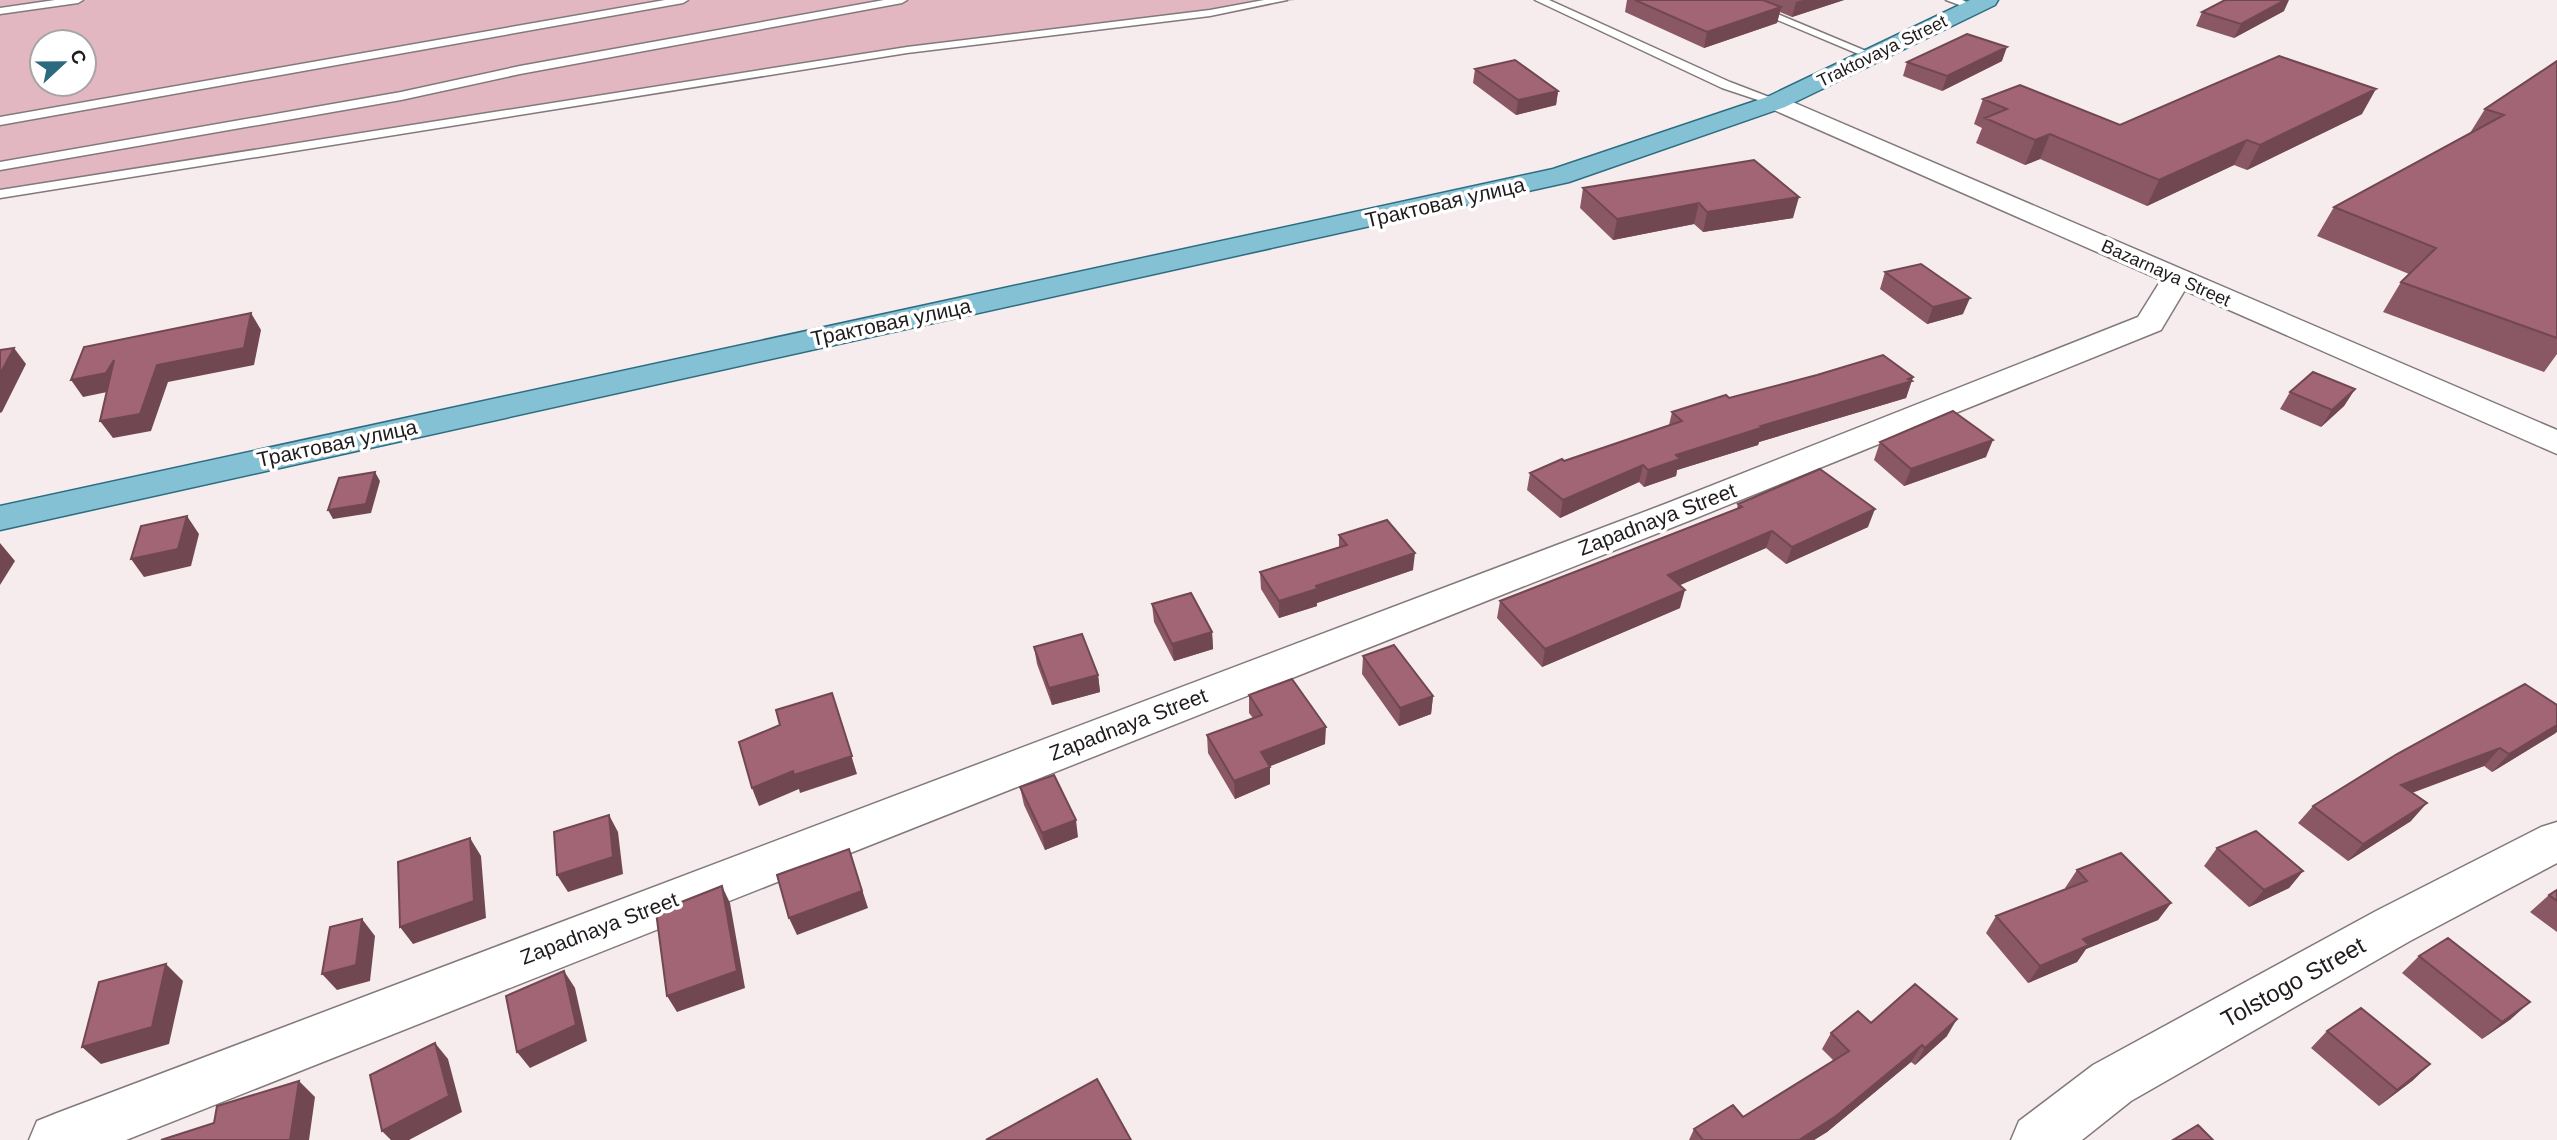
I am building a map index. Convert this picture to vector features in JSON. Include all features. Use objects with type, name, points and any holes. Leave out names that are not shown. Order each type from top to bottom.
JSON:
[{"type":"main road","name":"Traktovaya Street","points":[[1776,102],[1872,56],[1970,2]]},
{"type":"main road","name":"Трактовая улица","points":[[0,518],[1560,176],[1776,102]]},
{"type":"street","name":"Bazarnaya Street","points":[[1776,102],[2557,443]]},
{"type":"street","name":"Zapadnaya Street","points":[[57,1140],[1678,512],[2150,323],[2177,278]]},
{"type":"street","name":"Tolstogo Street","points":[[2039,1140],[2112,1083],[2393,926],[2557,841]]},
{"type":"lane","points":[[0,11],[78,0]]},
{"type":"lane","points":[[0,121],[683,0]]},
{"type":"lane","points":[[0,166],[401,96],[533,67],[902,0]]},
{"type":"lane","points":[[0,194],[907,50],[1210,13],[1282,0]]},
{"type":"lane","points":[[1540,0],[1726,85],[1776,102]]},
{"type":"lane","points":[[1735,0],[1872,56]]},
{"type":"shaded area","points":[[0,0],[1295,0],[1214,15],[907,52],[0,197]]},
{"type":"building","points":[[1635,0],[1763,0],[1781,7],[1707,32]]},
{"type":"building","points":[[2225,0],[2285,0],[2241,24],[2202,12]]},
{"type":"building","points":[[1967,34],[2007,47],[1947,76],[1907,62]]},
{"type":"building","points":[[2279,56],[2376,89],[2260,145],[2247,140],[2159,180],[2050,134],[2035,140],[1985,118],[2007,109],[1983,99],[2020,85],[2120,125]]},
{"type":"building","points":[[1515,60],[1558,91],[1518,100],[1475,69]]},
{"type":"building","points":[[2557,61],[2557,338],[2401,282],[2436,248],[2334,207],[2504,115],[2485,109]]},
{"type":"building","points":[[1754,160],[1799,197],[1707,212],[1699,203],[1617,219],[1583,188]]},
{"type":"building","points":[[1921,264],[1970,298],[1933,307],[1885,272]]},
{"type":"building","points":[[251,313],[244,348],[157,365],[140,414],[100,421],[114,360],[106,373],[71,380],[84,347]]},
{"type":"building","points":[[14,348],[0,374],[0,350]]},
{"type":"building","points":[[1883,355],[1913,377],[1908,379],[1912,381],[1761,426],[1764,427],[1676,455],[1680,459],[1648,470],[1643,465],[1563,500],[1530,473],[1562,459],[1564,461],[1682,421],[1672,412],[1726,395],[1729,398]]},
{"type":"building","points":[[2313,372],[2355,389],[2332,410],[2290,392]]},
{"type":"building","points":[[1953,411],[1993,440],[1911,469],[1880,442]]},
{"type":"building","points":[[1820,469],[1875,509],[1792,547],[1772,531],[1668,575],[1685,590],[1545,649],[1500,601],[1742,507],[1738,504]]},
{"type":"building","points":[[375,472],[366,504],[328,510],[339,478]]},
{"type":"building","points":[[187,516],[178,549],[131,559],[141,526]]},
{"type":"building","points":[[1387,520],[1415,553],[1279,601],[1260,572],[1347,545],[1339,535]]},
{"type":"building","points":[[1191,593],[1212,632],[1172,644],[1152,604]]},
{"type":"building","points":[[1082,634],[1098,675],[1049,688],[1034,647]]},
{"type":"building","points":[[1394,645],[1433,696],[1400,708],[1363,656]]},
{"type":"building","points":[[1292,679],[1326,727],[1261,752],[1270,767],[1234,781],[1207,735],[1262,715],[1249,695]]},
{"type":"building","points":[[2525,684],[2557,705],[2557,725],[2509,754],[2500,748],[2401,785],[2427,803],[2363,844],[2313,806],[2397,754]]},
{"type":"building","points":[[832,693],[852,756],[794,775],[793,771],[752,788],[739,742],[780,725],[776,710]]},
{"type":"building","points":[[1054,775],[1076,820],[1042,833],[1020,787]]},
{"type":"building","points":[[609,815],[613,857],[557,875],[554,832]]},
{"type":"building","points":[[2256,831],[2303,871],[2264,890],[2217,848]]},
{"type":"building","points":[[470,838],[474,901],[400,927],[398,862]]},
{"type":"building","points":[[849,849],[862,891],[789,918],[777,875]]},
{"type":"building","points":[[2121,853],[2171,903],[2083,939],[2089,945],[2040,966],[1996,916],[2087,881],[2077,870]]},
{"type":"building","points":[[722,886],[737,971],[667,996],[656,912]]},
{"type":"building","points":[[2557,890],[2557,901],[2549,895]]},
{"type":"building","points":[[362,919],[356,965],[322,974],[330,927]]},
{"type":"building","points":[[2448,938],[2530,1002],[2502,1022],[2419,956]]},
{"type":"building","points":[[166,964],[152,1027],[82,1047],[99,982]]},
{"type":"building","points":[[564,971],[576,1025],[517,1052],[506,996]]},
{"type":"building","points":[[1915,984],[1957,1019],[1925,1048],[1922,1045],[1836,1116],[1799,1140],[1703,1140],[1694,1129],[1733,1105],[1743,1117],[1849,1051],[1831,1033],[1858,1011],[1871,1023]]},
{"type":"building","points":[[2361,1008],[2430,1064],[2397,1090],[2327,1031]]},
{"type":"building","points":[[435,1043],[449,1096],[382,1131],[370,1075]]},
{"type":"building","points":[[1097,1079],[1131,1140],[986,1140]]},
{"type":"building","points":[[299,1081],[290,1140],[161,1140],[214,1123],[217,1106]]},
{"type":"building","points":[[2198,1125],[2213,1140],[2173,1140]]}]
